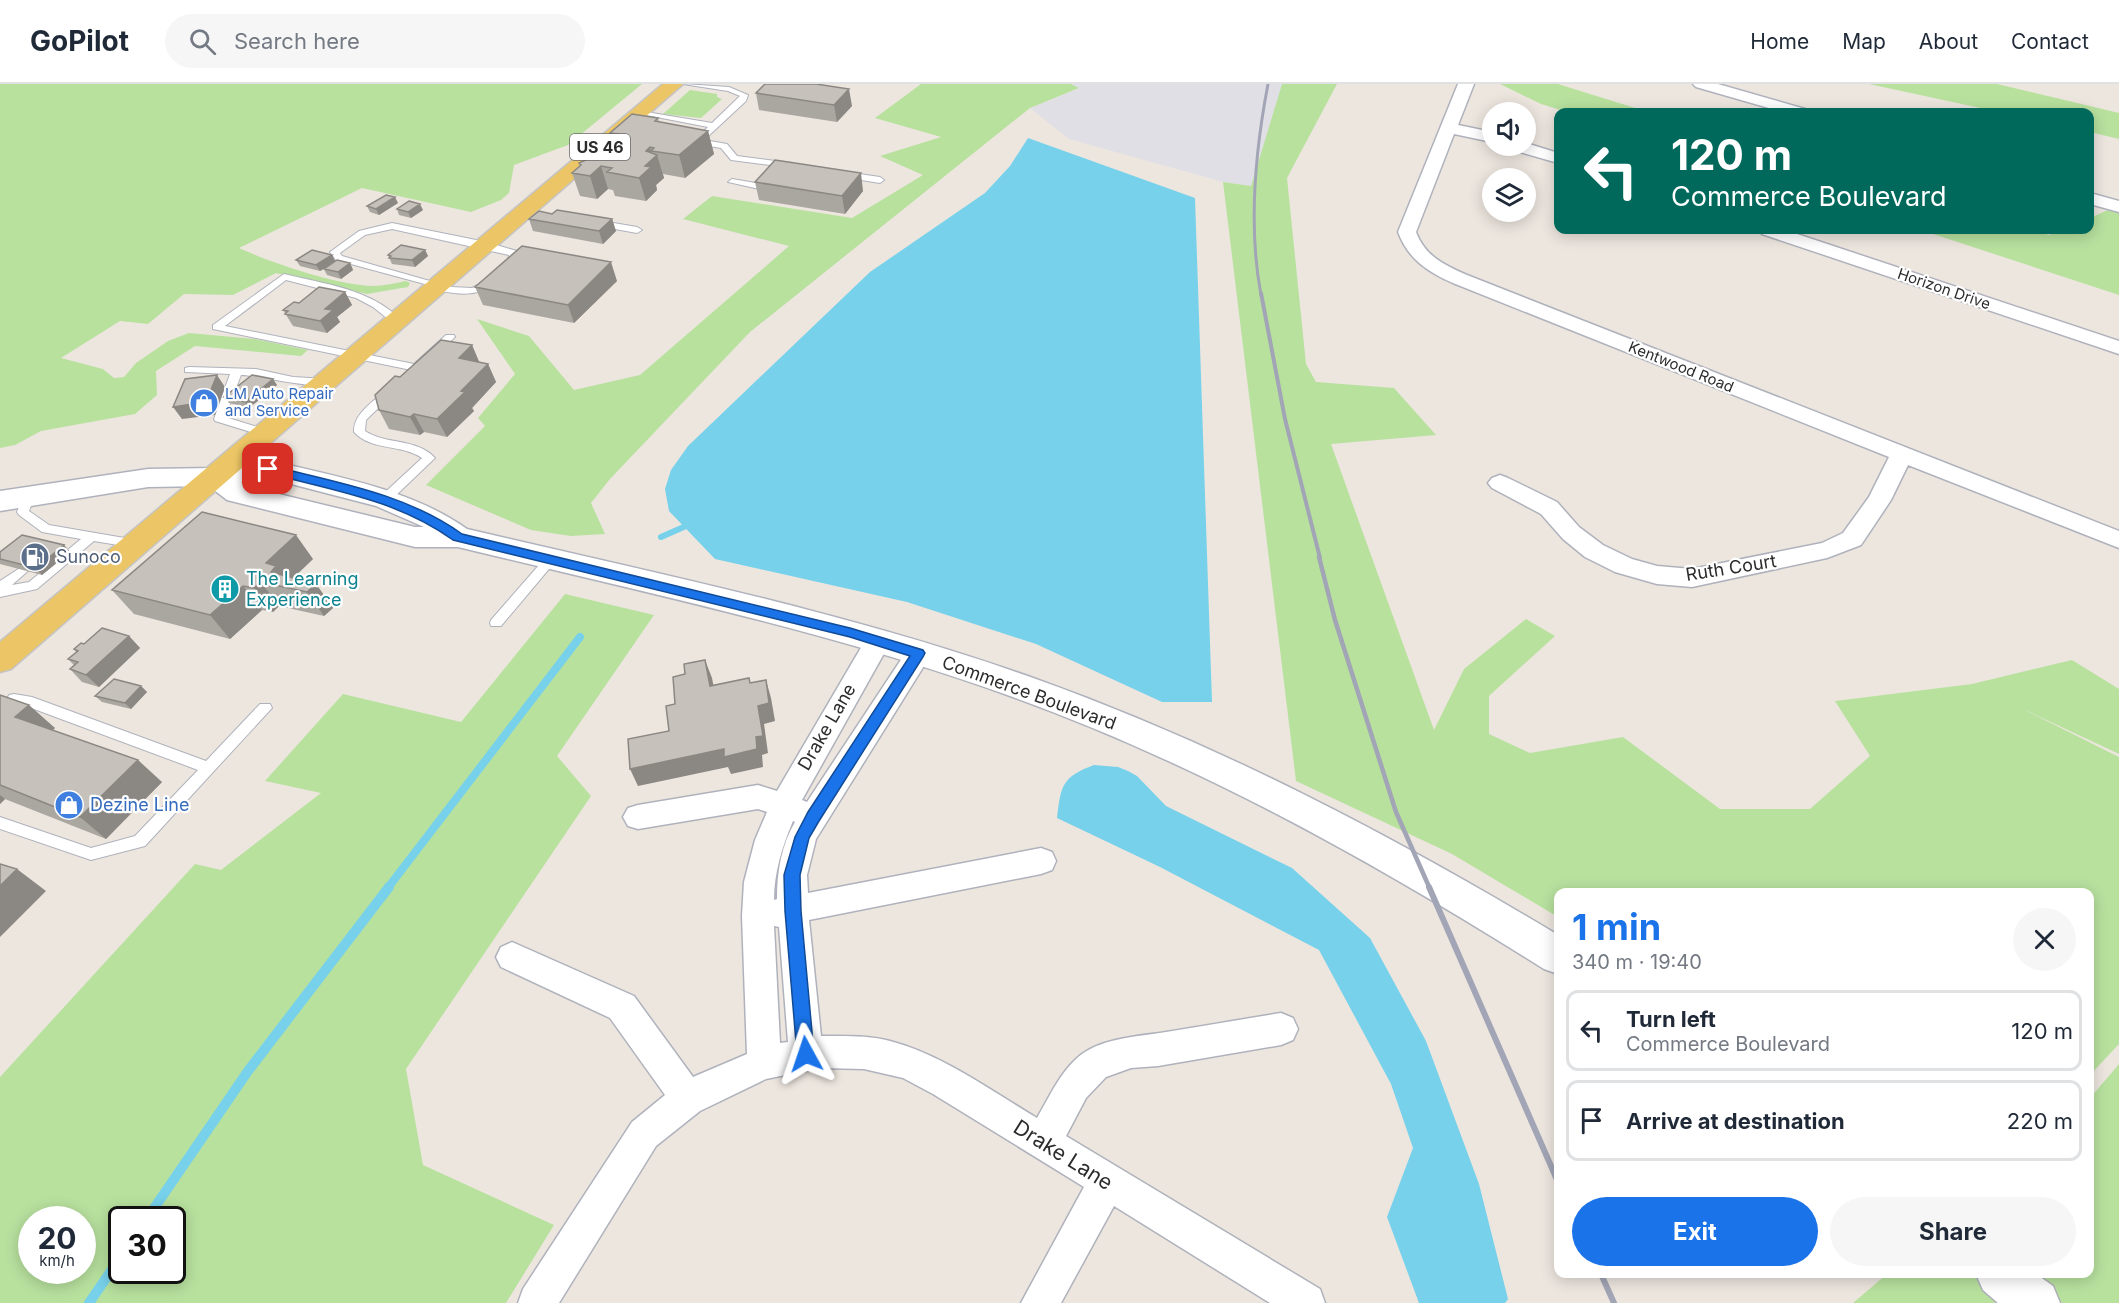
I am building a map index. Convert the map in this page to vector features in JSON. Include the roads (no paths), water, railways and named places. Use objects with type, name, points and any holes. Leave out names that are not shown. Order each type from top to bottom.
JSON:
[{"type":"main road","name":"US 46","points":[[5,648],[136,544],[485,246],[531,211],[674,84]]},
{"type":"main road","name":"Commerce Boulevard","points":[[215,477],[268,469],[385,499],[433,519],[458,537]]},
{"type":"main road","name":"Commerce Boulevard","points":[[215,477],[237,493],[248,496],[415,537],[458,537],[878,641],[1022,687],[1133,730],[1314,815],[1408,864],[1554,954]]},
{"type":"main road","points":[[0,501],[148,478],[215,477]]},
{"type":"main road","points":[[2004,1278],[2036,1303]]},
{"type":"street","name":"Kentwood Road","points":[[1466,84],[1407,232],[1410,244],[1426,262],[1470,283],[2119,540]]},
{"type":"street","points":[[1701,84],[1785,108]]},
{"type":"street","points":[[1448,128],[1482,135]]},
{"type":"street","points":[[1536,151],[1554,157]]},
{"type":"street","points":[[2094,199],[2119,207]]},
{"type":"street","name":"Horizon Drive","points":[[1780,234],[2119,348]]},
{"type":"street","name":"Ruth Court","points":[[1500,483],[1548,508],[1571,532],[1594,551],[1624,566],[1657,575],[1692,578],[1827,550],[1852,539],[1878,500],[1902,454]]},
{"type":"street","name":"Drake Lane","points":[[764,1063],[758,916],[759,882],[770,840],[784,805],[862,665],[878,641]]},
{"type":"street","name":"Drake Lane","points":[[806,1054],[793,911],[792,875],[795,858],[802,837],[813,817],[919,653]]},
{"type":"street","points":[[638,817],[744,797],[758,797],[813,817]]},
{"type":"street","points":[[758,916],[1041,861]]},
{"type":"street","points":[[512,957],[622,1007],[688,1099]]},
{"type":"street","points":[[1043,1142],[1074,1086],[1095,1065],[1131,1052],[1158,1050],[1281,1029]]},
{"type":"street","name":"Drake Lane","points":[[539,1302],[644,1134],[688,1099],[727,1079],[764,1063],[820,1052],[864,1053],[910,1064],[945,1082],[1306,1303]]},
{"type":"street","points":[[1040,1303],[1107,1182]]},
{"type":"lane","points":[[687,84],[732,90],[744,95],[743,99],[698,141]]},
{"type":"lane","points":[[630,125],[714,126]]},
{"type":"lane","points":[[688,140],[724,146],[734,158],[797,167]]},
{"type":"lane","points":[[732,182],[764,187],[785,165]]},
{"type":"lane","points":[[832,173],[880,180]]},
{"type":"lane","points":[[582,220],[637,230]]},
{"type":"lane","points":[[392,226],[514,253],[515,257],[486,286],[477,290],[459,291],[438,286],[339,258],[335,252],[362,233],[392,226]]},
{"type":"lane","points":[[397,321],[376,305],[359,296],[284,277],[217,327],[356,356],[408,375]]},
{"type":"lane","points":[[385,499],[429,458],[421,451],[369,437],[360,432],[359,423],[450,337]]},
{"type":"lane","points":[[189,370],[256,372],[293,380],[327,382]]},
{"type":"lane","points":[[237,371],[219,419],[267,433]]},
{"type":"lane","points":[[29,496],[23,512],[42,533],[68,533],[136,544]]},
{"type":"lane","points":[[51,547],[68,533]]},
{"type":"lane","points":[[0,590],[33,586],[92,536]]},
{"type":"lane","points":[[496,622],[550,560]]},
{"type":"lane","points":[[0,590],[22,570]]},
{"type":"lane","points":[[0,712],[7,698],[27,701],[208,768]]},
{"type":"lane","points":[[0,823],[91,854],[140,841],[265,708]]},
{"type":"water","points":[[1028,138],[1195,198],[1212,702],[1162,702],[1036,644],[907,602],[715,559],[669,511],[665,489],[671,470],[688,446],[870,272],[985,193],[1010,166]]},
{"type":"water","points":[[1094,765],[1118,767],[1128,771],[1137,776],[1166,806],[1292,868],[1370,938],[1426,1041],[1479,1184],[1508,1299],[1505,1303],[1419,1303],[1387,1217],[1413,1148],[1391,1084],[1319,950],[1160,867],[1057,818],[1062,790],[1069,778]]},
{"type":"waterway","points":[[661,537],[686,526]]},
{"type":"waterway","points":[[387,889],[580,637]]},
{"type":"waterway","points":[[156,1206],[248,1071],[389,887]]},
{"type":"waterway","points":[[89,1303],[108,1275]]},
{"type":"railway","points":[[1261,295],[1254,216],[1257,162],[1268,84]]},
{"type":"railway","points":[[1261,293],[1285,419],[1320,558]]},
{"type":"railway","points":[[1319,557],[1335,620],[1396,812],[1430,889]]},
{"type":"railway","points":[[1429,887],[1554,1173]]},
{"type":"railway","points":[[1603,1278],[1614,1303]]},
{"type":"place","name":"LM Auto Repair and Service","points":[[204,403]]},
{"type":"place","name":"Sunoco","points":[[35,557]]},
{"type":"place","name":"The Learning Experience","points":[[225,589]]},
{"type":"place","name":"Dezine Line","points":[[69,805]]}]
